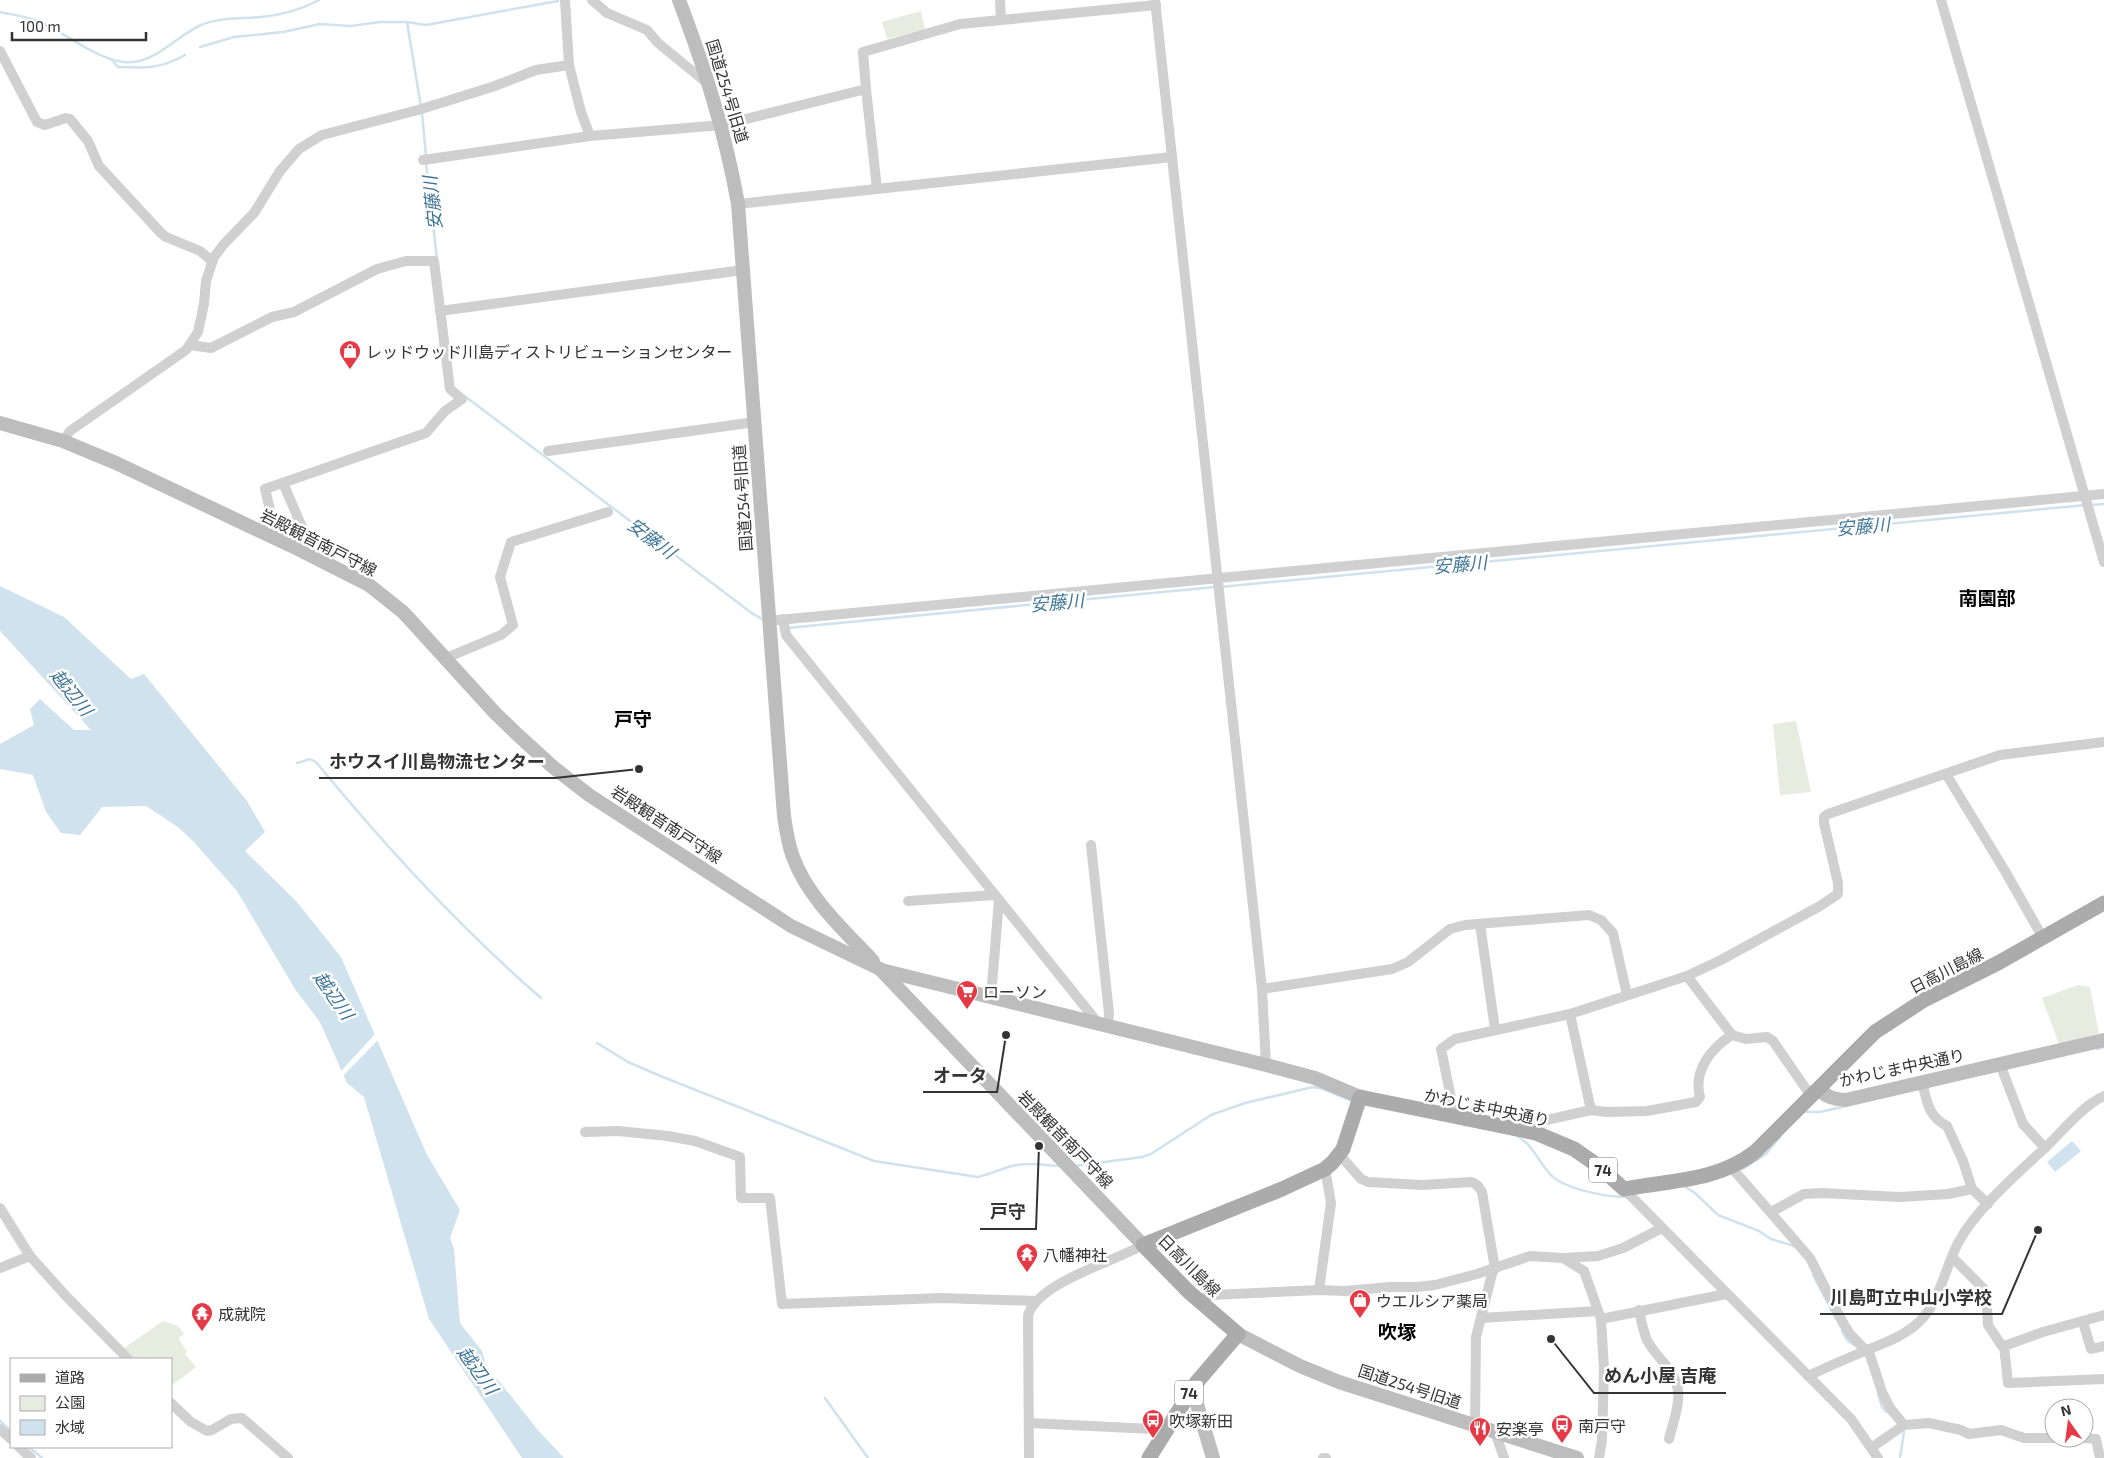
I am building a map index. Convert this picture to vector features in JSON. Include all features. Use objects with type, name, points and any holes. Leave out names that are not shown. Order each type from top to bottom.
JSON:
[{"type":"main road","name":"日高川島線","points":[[1815,1092],[1875,1032],[1924,1000],[1998,963],[2104,903]]},
{"type":"main road","name":"74","points":[[1624,1189],[1709,1176],[1742,1162],[1755,1152],[1815,1092]]},
{"type":"main road","name":"日高川島線","points":[[1238,1334],[1199,1300],[1143,1245],[1282,1189],[1325,1169],[1339,1154],[1352,1125],[1360,1097]]},
{"type":"main road","name":"かわじま中央通り","points":[[1360,1097],[1519,1129],[1559,1141],[1597,1165],[1624,1189]]},
{"type":"main road","name":"74","points":[[1149,1458],[1189,1393],[1238,1334]]},
{"type":"street","points":[[565,0],[569,65],[581,112],[590,136]]},
{"type":"street","points":[[592,0],[607,13],[647,30],[658,43],[710,85]]},
{"type":"street","name":"国道254号旧道","points":[[679,0],[710,85],[722,125],[738,204],[784,816],[792,855],[798,870],[821,904],[880,969]]},
{"type":"street","points":[[1000,0],[1002,20]]},
{"type":"street","points":[[1941,0],[2104,562]]},
{"type":"street","points":[[877,189],[863,52],[960,24],[1156,2],[1262,988],[1266,1065]]},
{"type":"street","points":[[0,51],[37,122],[45,125],[66,118],[70,119],[88,141],[99,166],[161,233],[166,237],[200,251],[212,261]]},
{"type":"street","points":[[63,441],[70,431],[186,350],[198,332],[204,304],[206,281],[212,261],[224,244],[254,213],[280,171],[299,149],[322,135],[418,110],[492,87],[536,70],[569,65]]},
{"type":"street","points":[[423,160],[590,136],[722,125],[866,89]]},
{"type":"street","points":[[738,204],[1172,157]]},
{"type":"street","points":[[190,345],[211,348],[272,317],[294,312],[377,269],[406,261],[434,261],[450,389],[462,399],[445,411],[426,433],[265,489],[271,514],[261,532]]},
{"type":"street","points":[[440,311],[743,270]]},
{"type":"street","points":[[548,451],[755,422]]},
{"type":"street","name":"岩殿観音南戸守線","points":[[0,423],[63,441],[116,463],[370,585],[403,612],[496,714],[553,767],[589,795],[791,926],[880,969],[1143,1245]]},
{"type":"street","points":[[283,483],[305,534],[298,549]]},
{"type":"street","points":[[768,621],[2104,494]]},
{"type":"street","points":[[446,658],[501,635],[513,625],[500,577],[511,542],[608,512]]},
{"type":"street","points":[[783,619],[786,635],[996,898],[1103,1024],[1109,1013],[1092,845]]},
{"type":"street","points":[[1453,1117],[1454,1112],[1441,1049],[1455,1039],[1570,1014],[1687,976],[1721,960],[1820,906],[1838,894],[1838,883],[1824,817],[2000,755],[2104,742]]},
{"type":"street","points":[[1946,774],[2043,938]]},
{"type":"street","points":[[908,901],[996,898]]},
{"type":"street","points":[[990,997],[996,898]]},
{"type":"street","points":[[1262,988],[1392,968],[1408,962],[1450,929],[1480,924],[1589,915],[1601,920],[1613,933],[1627,995]]},
{"type":"street","points":[[1480,924],[1495,1029]]},
{"type":"street","name":"かわじま中央通り","points":[[880,969],[1315,1078],[1360,1097]]},
{"type":"street","points":[[1687,976],[1732,1035],[1746,1039],[1767,1037],[1773,1041],[1815,1092]]},
{"type":"street","points":[[1570,1014],[1591,1110]]},
{"type":"street","points":[[1519,1129],[1524,1125],[1591,1110],[1607,1112],[1647,1111],[1696,1102],[1700,1097],[1697,1086],[1709,1056],[1714,1048],[1732,1035]]},
{"type":"street","name":"かわじま中央通り","points":[[1815,1092],[1832,1098],[1846,1100],[2104,1040]]},
{"type":"street","points":[[2000,1064],[2023,1124],[2045,1148]]},
{"type":"street","points":[[1922,1082],[1931,1112],[1936,1121],[1947,1126],[1963,1161],[1972,1189],[1988,1204]]},
{"type":"street","points":[[1808,1376],[1903,1334],[1926,1315],[1952,1257],[1967,1230],[1988,1204],[2091,1104],[2104,1096]]},
{"type":"street","points":[[585,1132],[618,1131],[668,1136],[695,1141],[740,1157],[741,1198],[770,1198],[782,1304],[940,1298],[1036,1301]]},
{"type":"street","points":[[1339,1154],[1361,1179],[1368,1182],[1422,1185],[1472,1182],[1482,1192],[1494,1269],[1476,1338],[1475,1426]]},
{"type":"street","points":[[1730,1167],[1810,1258],[1843,1323],[1850,1334],[1866,1350],[1873,1362],[1882,1392],[1898,1420],[1904,1425]]},
{"type":"street","points":[[1319,1290],[1331,1204],[1325,1169]]},
{"type":"street","points":[[1624,1189],[1851,1419],[1878,1458]]},
{"type":"street","points":[[1771,1212],[1804,1194],[1822,1193],[1900,1197],[1948,1194],[1972,1189]]},
{"type":"street","points":[[0,1208],[30,1256],[127,1358]]},
{"type":"street","points":[[1199,1300],[1212,1295],[1319,1290],[1345,1291],[1435,1285],[1494,1269],[1530,1256],[1564,1258],[1595,1256],[1623,1248],[1662,1228]]},
{"type":"street","points":[[1029,1458],[1028,1314],[1036,1301],[1053,1287],[1143,1245]]},
{"type":"street","points":[[0,1268],[30,1256]]},
{"type":"street","points":[[1584,1271],[1595,1256]]},
{"type":"street","points":[[1952,1257],[1986,1292],[1988,1325],[2002,1346],[2004,1346],[2008,1384],[2104,1379]]},
{"type":"street","points":[[1564,1258],[1584,1271],[1599,1315],[1604,1369],[1602,1440],[1599,1458]]},
{"type":"street","points":[[1481,1318],[1599,1315],[1639,1310],[1726,1294]]},
{"type":"street","points":[[1639,1310],[1646,1338],[1652,1349],[1673,1374],[1676,1383],[1678,1400],[1669,1439]]},
{"type":"street","points":[[2004,1346],[2043,1332],[2104,1315]]},
{"type":"street","points":[[2083,1322],[2091,1350],[2104,1346]]},
{"type":"street","name":"国道254号旧道","points":[[1238,1334],[1300,1366],[1339,1382],[1577,1458]]},
{"type":"street","points":[[1189,1393],[1197,1404],[1213,1458]]},
{"type":"street","points":[[172,1404],[191,1422],[207,1431],[231,1418],[242,1418],[288,1458]]},
{"type":"street","points":[[1871,1448],[1904,1425],[1917,1422],[1961,1430],[1969,1434],[2001,1430],[2024,1438],[2044,1438]]},
{"type":"street","points":[[1030,1423],[1152,1428],[1164,1433]]},
{"type":"street","points":[[0,1429],[10,1438]]},
{"type":"street","points":[[1495,1432],[1504,1458]]},
{"type":"street","points":[[2100,1458],[2101,1444]]},
{"type":"street","points":[[20,1448],[31,1458]]},
{"type":"green space","points":[[921,11],[925,29],[887,39],[882,22]]},
{"type":"green space","points":[[1796,721],[1811,792],[1780,795],[1773,724]]},
{"type":"green space","points":[[2078,985],[2090,987],[2099,1034],[2059,1044],[2042,998]]},
{"type":"green space","points":[[163,1321],[178,1326],[184,1334],[178,1338],[187,1352],[185,1354],[196,1367],[172,1385],[172,1358],[131,1358],[123,1349]]},
{"type":"water","name":"越辺川","points":[[0,586],[64,617],[131,679],[144,674],[247,801],[265,832],[245,851],[296,901],[341,957],[427,1155],[460,1210],[450,1238],[454,1249],[460,1323],[482,1351],[488,1372],[499,1381],[537,1429],[564,1458],[522,1458],[429,1319],[364,1097],[347,1083],[320,1022],[295,989],[237,891],[193,841],[178,827],[146,806],[102,807],[80,835],[61,833],[46,812],[33,775],[0,769],[0,744],[34,725],[30,709],[40,699],[74,730],[91,730],[0,631]]},
{"type":"water","points":[[2072,1141],[2081,1151],[2055,1172],[2047,1162]]},
{"type":"pier","points":[[376,1033],[379,1039],[342,1077],[340,1072]]},
{"type":"waterway","points":[[0,12],[37,21],[100,55],[123,62],[134,62],[154,55],[192,30],[208,22],[276,15],[291,12],[319,0]]},
{"type":"waterway","points":[[200,47],[234,37],[283,32],[320,24],[351,26],[380,22],[407,22],[426,25],[558,1]]},
{"type":"waterway","name":"安藤川","points":[[407,22],[421,107]]},
{"type":"waterway","points":[[111,59],[118,67],[145,67],[168,63],[185,55]]},
{"type":"waterway","name":"安藤川","points":[[422,113],[426,157]]},
{"type":"waterway","name":"安藤川","points":[[426,162],[437,259]]},
{"type":"waterway","name":"安藤川","points":[[466,397],[753,614],[764,620]]},
{"type":"waterway","name":"安藤川","points":[[2091,505],[2104,504]]},
{"type":"waterway","name":"安藤川","points":[[1220,587],[2086,505]]},
{"type":"waterway","name":"安藤川","points":[[787,628],[1215,587]]},
{"type":"waterway","points":[[297,763],[310,759],[316,762],[424,885],[481,943],[541,998]]},
{"type":"waterway","points":[[597,1043],[628,1062],[663,1077],[874,1161],[978,1177],[1024,1164],[1060,1166]]},
{"type":"waterway","points":[[2097,1049],[2104,1047]]},
{"type":"waterway","points":[[1075,1166],[1142,1157],[1151,1154],[1211,1115],[1245,1103],[1313,1087],[1353,1101]]},
{"type":"waterway","points":[[1805,1112],[1820,1112],[1846,1106]]},
{"type":"waterway","points":[[1517,1136],[1527,1144],[1556,1179],[1586,1191],[1608,1196],[1626,1197]]},
{"type":"waterway","points":[[1743,1169],[1766,1154],[1780,1137]]},
{"type":"waterway","points":[[1684,1186],[1695,1193],[1718,1215],[1759,1231],[1771,1239],[1794,1246]]},
{"type":"waterway","points":[[1813,1275],[1836,1319]]},
{"type":"waterway","points":[[1842,1331],[1847,1340],[1854,1345]]},
{"type":"waterway","points":[[1878,1394],[1882,1407],[1887,1412]]},
{"type":"waterway","points":[[825,1398],[868,1458]]},
{"type":"waterway","points":[[0,1421],[10,1430]]},
{"type":"waterway","points":[[1900,1458],[1904,1432],[1902,1429]]},
{"type":"waterway","points":[[30,1448],[42,1458]]},
{"type":"place","name":"レッドウッド川島ディストリビューションセンター","points":[[350,370]]},
{"type":"place","name":"ホウスイ川島物流センター","points":[[639,769]]},
{"type":"place","name":"ローソン","points":[[967,1010]]},
{"type":"place","name":"オータ","points":[[1006,1035]]},
{"type":"place","name":"戸守","points":[[1039,1146]]},
{"type":"place","name":"川島町立中山小学校","points":[[2038,1230]]},
{"type":"place","name":"八幡神社","points":[[1027,1273]]},
{"type":"place","name":"ウエルシア薬局","points":[[1360,1319]]},
{"type":"place","name":"成就院","points":[[202,1332]]},
{"type":"place","name":"めん小屋 吉庵","points":[[1551,1339]]},
{"type":"place","name":"吹塚新田","points":[[1153,1439]]},
{"type":"place","name":"南戸守","points":[[1562,1444]]},
{"type":"place","name":"安楽亭","points":[[1480,1447]]},
{"type":"district","name":"南園部","points":[[1987,597]]},
{"type":"district","name":"戸守","points":[[633,718]]},
{"type":"district","name":"吹塚","points":[[1397,1331]]}]
